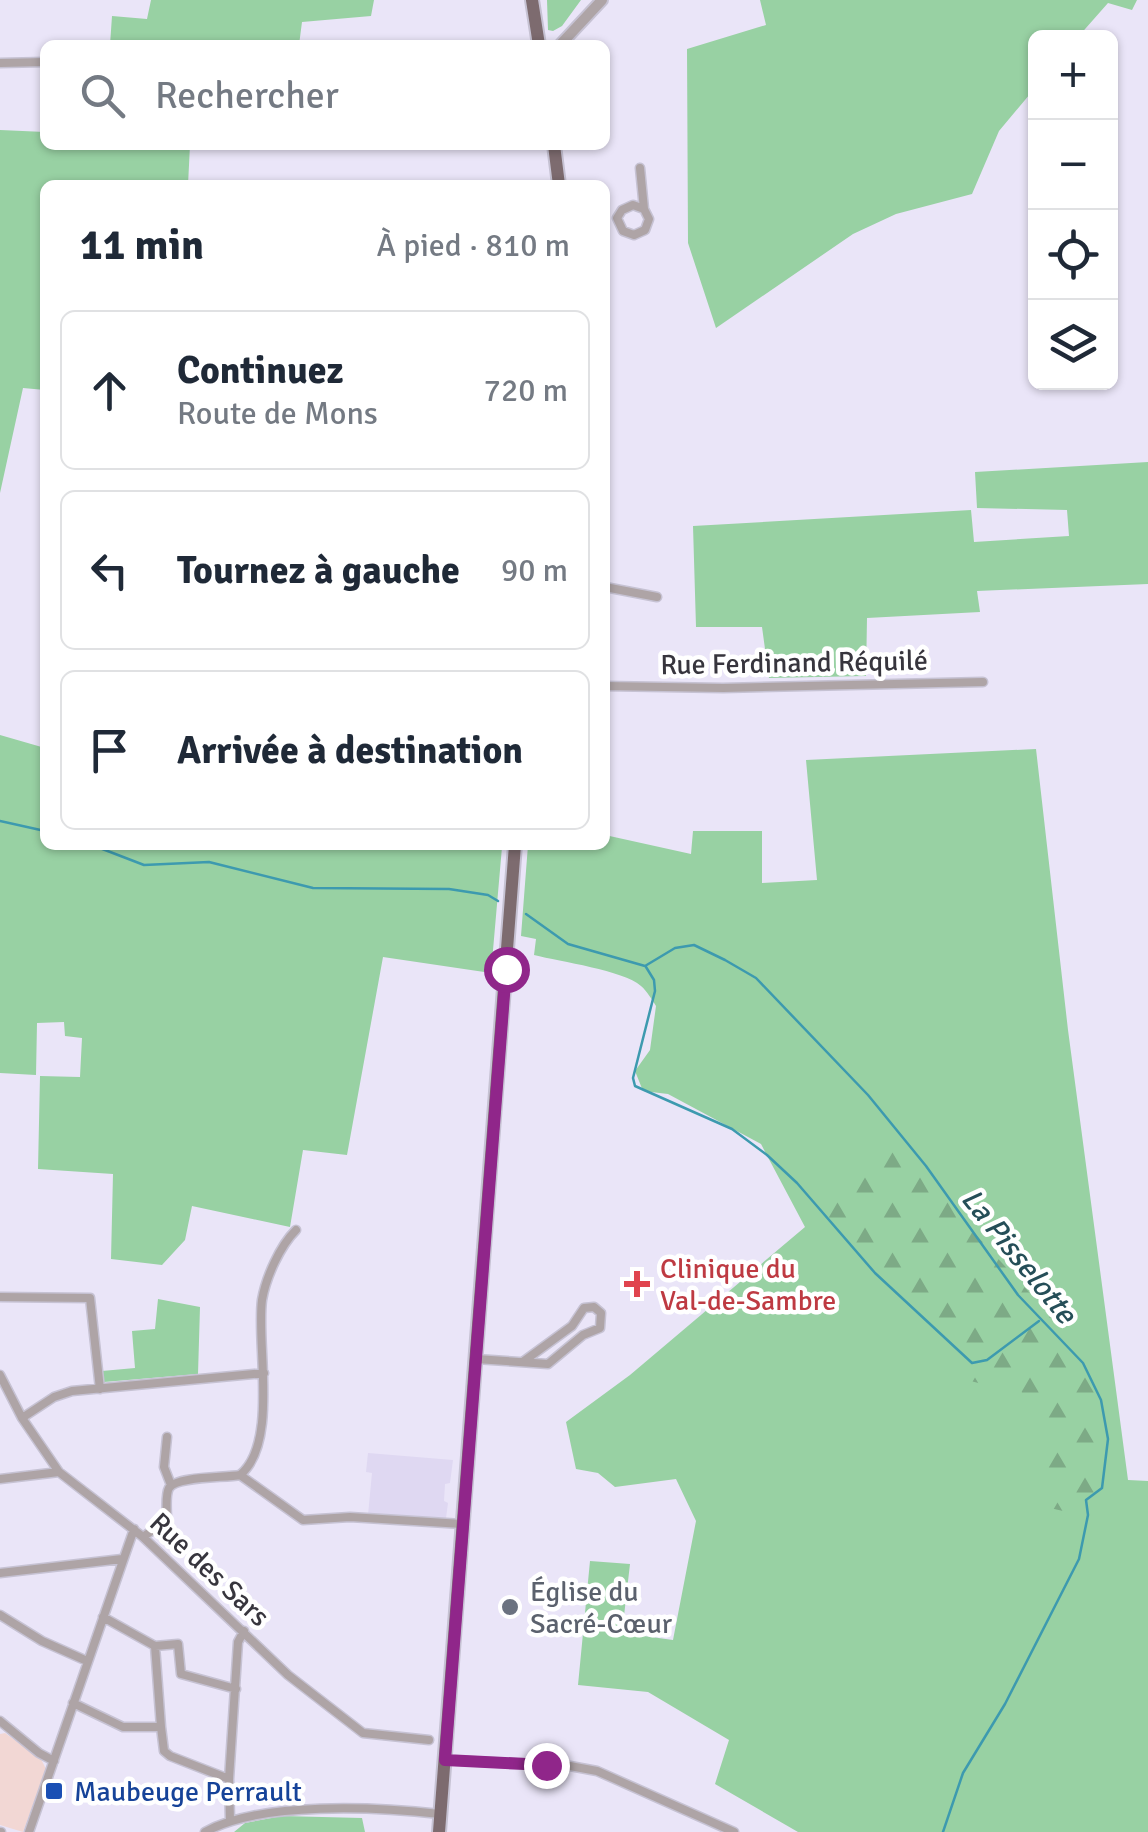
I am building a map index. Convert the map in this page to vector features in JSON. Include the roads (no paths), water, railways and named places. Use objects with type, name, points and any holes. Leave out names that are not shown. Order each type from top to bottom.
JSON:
[{"type":"main road","points":[[532,0],[538,40]]},
{"type":"main road","points":[[555,150],[558,180]]},
{"type":"main road","points":[[439,1832],[516,850]]},
{"type":"street","points":[[565,40],[602,0]]},
{"type":"street","points":[[0,63],[40,62]]},
{"type":"street","points":[[617,218],[623,231],[634,236],[644,230],[648,220],[640,168]]},
{"type":"street","points":[[617,218],[632,205],[644,209]]},
{"type":"street","points":[[610,218],[617,218]]},
{"type":"street","points":[[610,587],[656,596]]},
{"type":"street","name":"Rue Ferdinand Réquilé","points":[[610,686],[723,688],[982,682]]},
{"type":"street","points":[[240,1475],[255,1452],[264,1373],[263,1296],[280,1254],[296,1230]]},
{"type":"street","points":[[0,1297],[90,1298],[100,1388]]},
{"type":"street","points":[[476,1359],[548,1364],[602,1324],[598,1310],[584,1308],[577,1321],[524,1361]]},
{"type":"street","points":[[577,1321],[581,1329],[590,1332]]},
{"type":"street","points":[[477,1339],[494,1359]]},
{"type":"street","points":[[22,1418],[54,1397],[100,1388],[264,1373]]},
{"type":"street","name":"Rue des Sars","points":[[0,1374],[22,1418],[59,1472],[143,1536],[288,1675],[363,1733],[429,1740]]},
{"type":"street","points":[[168,1437],[164,1468],[171,1485]]},
{"type":"street","points":[[0,1480],[59,1472]]},
{"type":"street","points":[[143,1536],[167,1520],[171,1485],[240,1475],[303,1520],[350,1518],[462,1524]]},
{"type":"street","points":[[29,1832],[134,1529]]},
{"type":"street","points":[[0,1573],[122,1558]]},
{"type":"street","points":[[0,1615],[87,1661]]},
{"type":"street","points":[[103,1617],[155,1646],[178,1644],[181,1674]]},
{"type":"street","points":[[230,1821],[238,1642],[244,1631]]},
{"type":"street","points":[[155,1646],[164,1750],[170,1756],[229,1779]]},
{"type":"street","points":[[158,1676],[181,1674],[236,1689]]},
{"type":"street","points":[[73,1703],[123,1727],[161,1726]]},
{"type":"street","points":[[0,1721],[54,1761]]},
{"type":"street","points":[[445,1760],[570,1766],[597,1771],[734,1832]]},
{"type":"street","points":[[206,1832],[230,1821],[297,1809],[440,1814]]},
{"type":"waterway","name":"La Pisselotte","points":[[0,821],[40,830]]},
{"type":"waterway","name":"La Pisselotte","points":[[105,850],[144,865],[209,862],[313,888],[449,889],[488,895],[498,901]]},
{"type":"waterway","name":"La Pisselotte","points":[[526,914],[568,944],[645,966],[675,948],[694,945],[756,978],[868,1095],[926,1166],[1018,1295],[1083,1363],[1101,1400],[1108,1439],[1102,1488],[1086,1500],[1088,1515],[1079,1559],[1005,1704],[963,1773],[943,1832]]},
{"type":"waterway","points":[[646,967],[655,991],[633,1078],[635,1086],[732,1129],[767,1155],[797,1183],[875,1273],[972,1363],[987,1360],[1039,1321]]},
{"type":"place","name":"Clinique du Val-de-Sambre","points":[[637,1284]]},
{"type":"place","name":"Église du Sacré-Cœur","points":[[510,1607]]},
{"type":"place","name":"Maubeuge Perrault","points":[[54,1791]]}]
